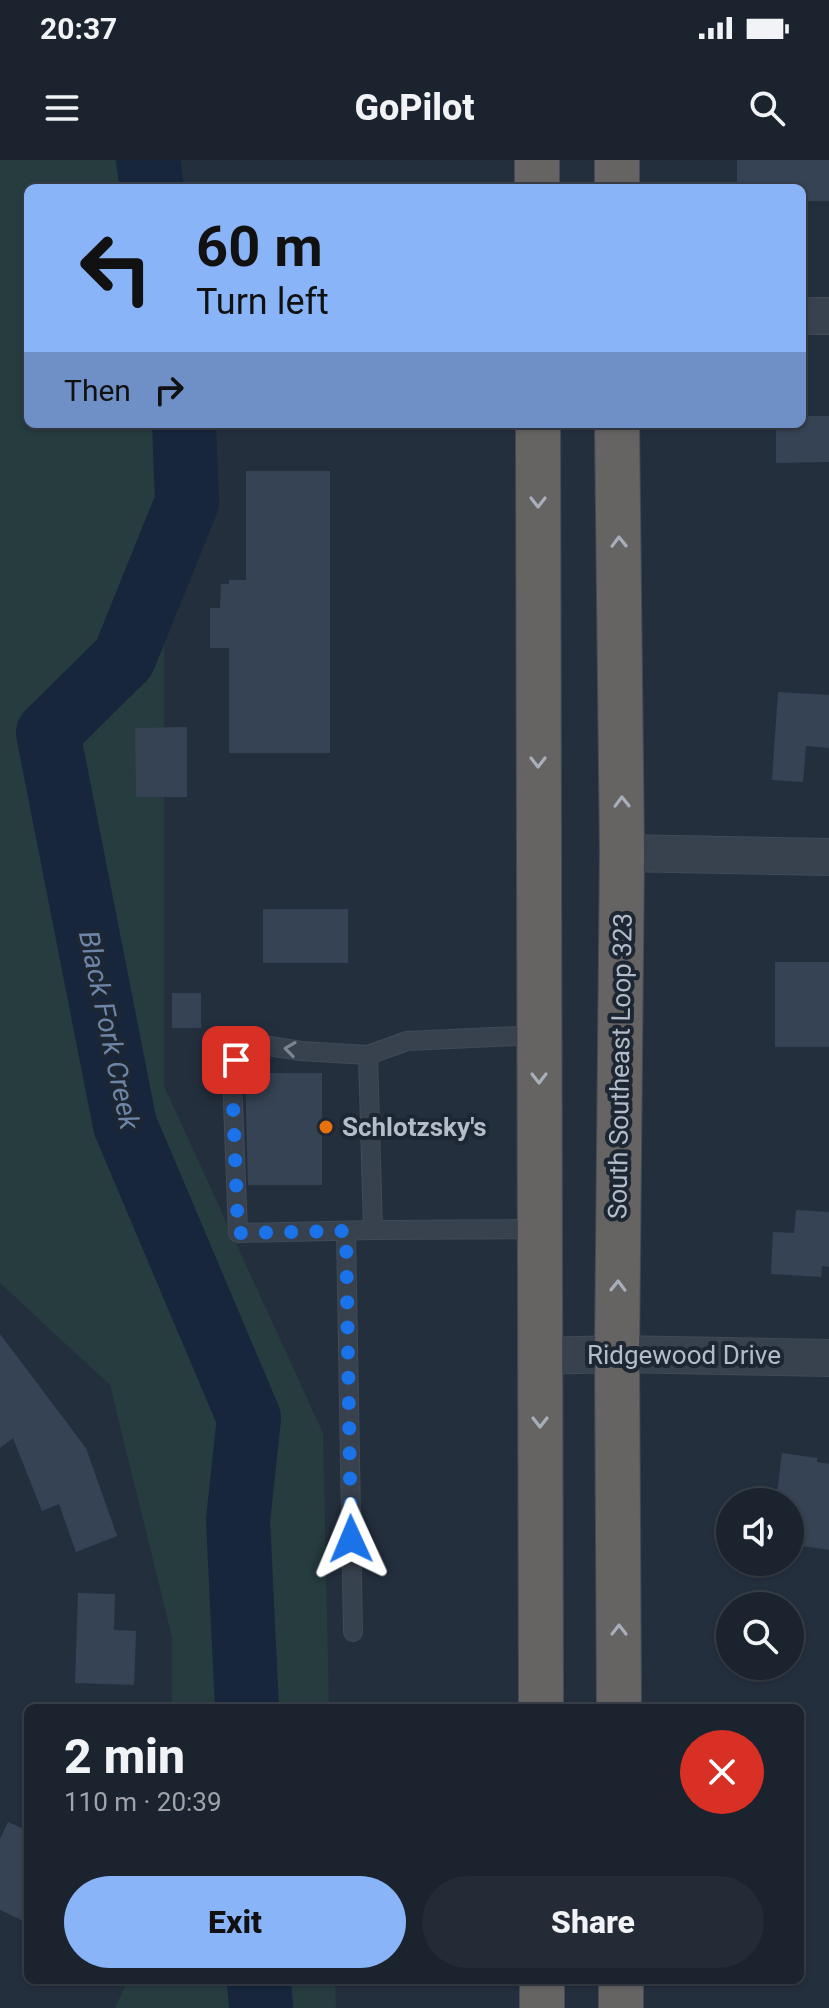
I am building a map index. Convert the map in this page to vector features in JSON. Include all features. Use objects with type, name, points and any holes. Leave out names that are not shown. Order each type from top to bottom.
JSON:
[{"type":"highway","points":[[537,160],[537,184]]},
{"type":"highway","points":[[617,160],[617,184]]},
{"type":"highway","points":[[538,428],[541,1704]]},
{"type":"highway","name":"South Southeast Loop 323","points":[[617,428],[622,853],[617,1354],[619,1704]]},
{"type":"highway","points":[[542,1984],[542,2008]]},
{"type":"highway","points":[[621,1984],[621,2008]]},
{"type":"street","points":[[806,316],[829,316]]},
{"type":"street","points":[[622,853],[829,857]]},
{"type":"street","name":"Ridgewood Drive","points":[[539,1356],[617,1354],[829,1358]]},
{"type":"lane","points":[[539,1035],[407,1041],[368,1055],[263,1045],[236,1060],[232,1077],[238,1233],[539,1229]]},
{"type":"lane","points":[[368,1055],[373,1230]]},
{"type":"lane","points":[[346,1231],[353,1632]]},
{"type":"green space","points":[[0,160],[164,160],[164,184],[24,184],[24,428],[164,428],[164,1086],[323,1433],[329,1704],[172,1704],[172,1637],[110,1385],[0,1283]]},
{"type":"green space","points":[[126,1984],[335,1984],[336,2008],[115,2008]]},
{"type":"building","points":[[737,160],[829,160],[829,201],[806,201],[806,184],[737,184]]},
{"type":"building","points":[[806,416],[829,416],[829,462],[776,463],[776,428],[806,428]]},
{"type":"building","points":[[246,471],[330,471],[330,753],[229,753],[229,648],[210,648],[210,608],[220,608],[221,584],[229,584],[229,580],[246,580]]},
{"type":"building","points":[[778,692],[829,695],[829,748],[806,746],[803,782],[772,780]]},
{"type":"building","points":[[187,727],[187,797],[136,797],[135,728]]},
{"type":"building","points":[[263,909],[348,909],[348,963],[263,963]]},
{"type":"building","points":[[775,962],[829,962],[829,1047],[775,1047]]},
{"type":"building","points":[[172,993],[201,993],[201,1028],[172,1028]]},
{"type":"building","points":[[245,1073],[322,1073],[322,1185],[248,1185]]},
{"type":"building","points":[[796,1210],[829,1212],[829,1267],[822,1266],[821,1277],[771,1274],[773,1232],[794,1233]]},
{"type":"building","points":[[0,1334],[86,1448],[117,1536],[76,1552],[59,1504],[42,1511],[13,1438],[0,1448]]},
{"type":"building","points":[[782,1453],[817,1458],[817,1462],[829,1464],[829,1550],[804,1546],[804,1488],[778,1488]]},
{"type":"building","points":[[78,1593],[115,1594],[114,1630],[136,1631],[134,1685],[75,1683]]},
{"type":"building","points":[[8,1822],[24,1829],[24,1921],[0,1910],[0,1839]]},
{"type":"waterway","name":"Black Fork Creek","points":[[148,160],[151,184]]},
{"type":"waterway","name":"Black Fork Creek","points":[[184,428],[187,502],[124,658],[48,733],[125,1125],[249,1418],[238,1520],[247,1704]]},
{"type":"waterway","name":"Black Fork Creek","points":[[259,1984],[261,2008]]},
{"type":"place","name":"Schlotzsky's","points":[[326,1127]]},
{"type":"route","points":[[236,1060],[232,1077],[238,1233],[346,1231],[351,1539]]}]
